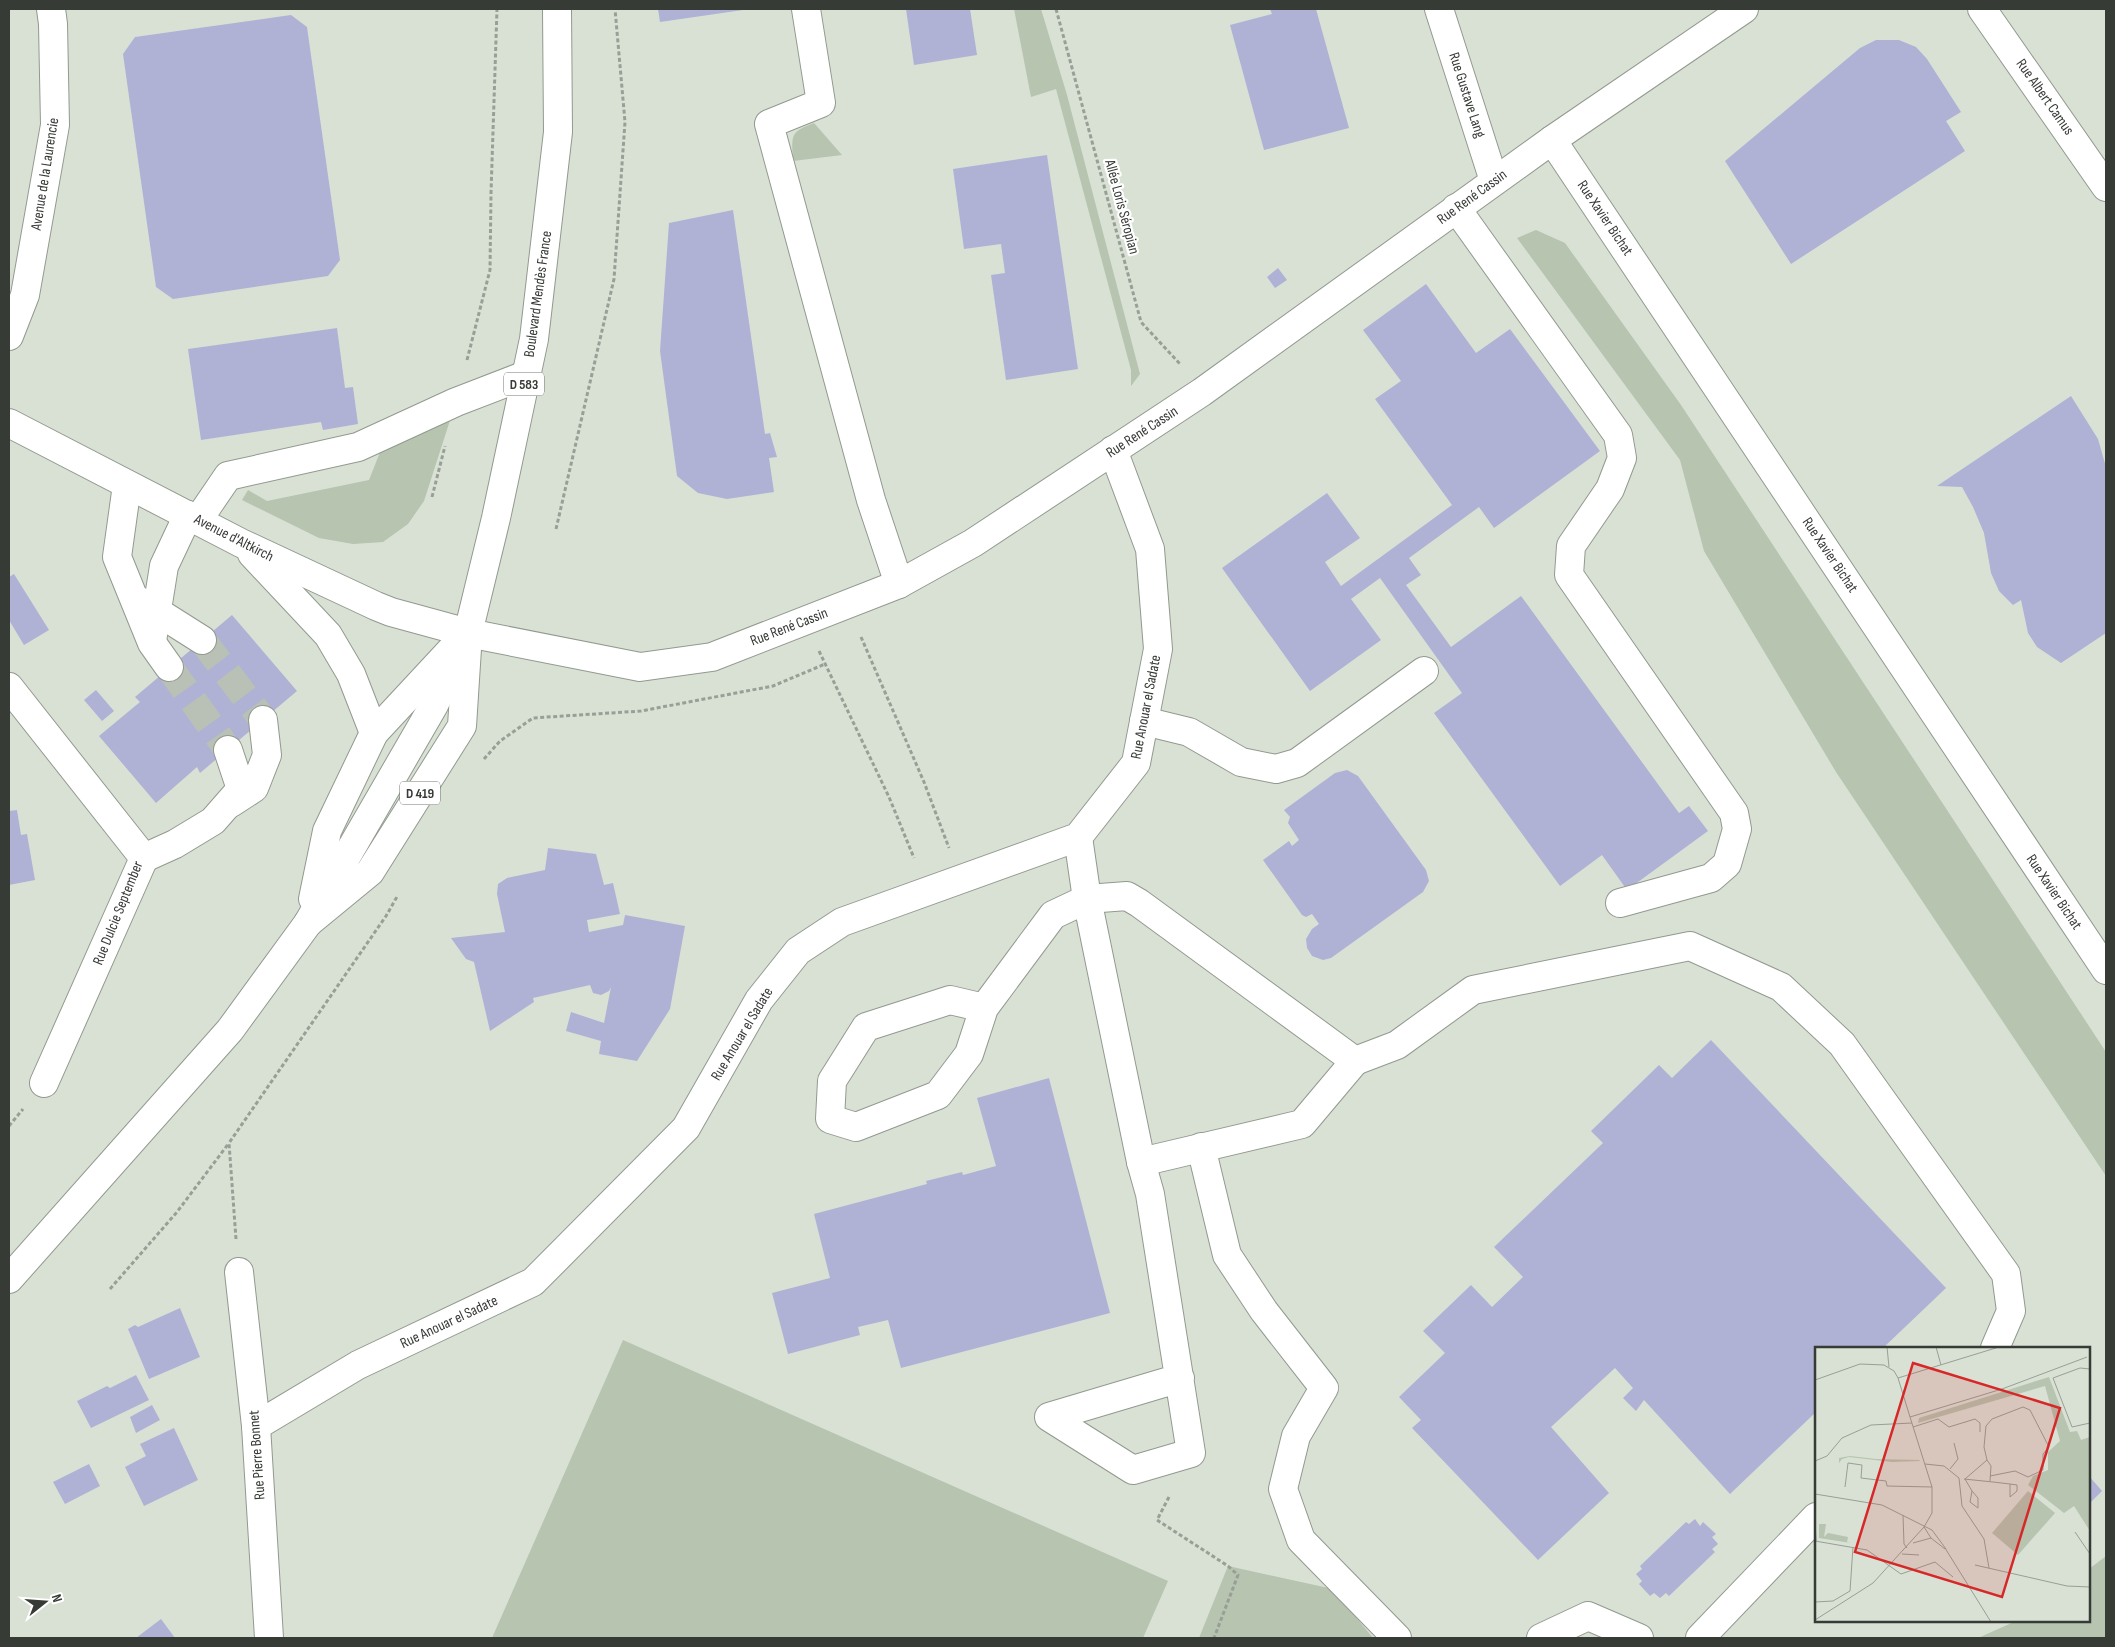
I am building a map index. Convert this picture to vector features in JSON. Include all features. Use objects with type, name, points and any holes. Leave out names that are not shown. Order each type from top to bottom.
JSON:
[{"type":"main road","name":"Avenue de la Laurencie","points":[[9,336],[25,294],[55,125],[54,24],[52,9]]},
{"type":"main road","name":"Boulevard Mendès France","points":[[468,632],[498,509],[534,339],[558,132],[557,9]]},
{"type":"main road","points":[[806,9],[821,103],[769,124],[871,500],[899,584]]},
{"type":"main road","name":"Rue Gustave Lang","points":[[1439,9],[1494,181]]},
{"type":"main road","name":"Rue René Cassin","points":[[468,632],[640,667],[712,657],[899,584],[972,542],[1202,392],[1552,140],[1744,9]]},
{"type":"main road","name":"Rue Albert Camus","points":[[1982,9],[2106,187]]},
{"type":"main road","name":"Rue Xavier Bichat","points":[[1552,140],[2106,970]]},
{"type":"main road","points":[[1456,208],[1618,435],[1622,458],[1610,489],[1571,546],[1568,575],[1734,813],[1737,829],[1727,864],[1711,878],[1620,904]]},
{"type":"main road","points":[[145,604],[164,566],[193,518],[228,476],[358,448],[456,402],[526,375]]},
{"type":"main road","name":"Avenue d'Altkirch","points":[[9,423],[241,542],[390,612],[468,632]]},
{"type":"main road","name":"Rue Anouar el Sadate","points":[[256,1426],[358,1365],[533,1282],[686,1128],[759,1000],[798,951],[842,922],[1078,837],[1136,763],[1158,649],[1150,549],[1113,450]]},
{"type":"main road","points":[[127,485],[117,557],[145,604],[152,643],[170,667]]},
{"type":"main road","points":[[241,542],[328,634],[351,674],[374,733]]},
{"type":"main road","points":[[145,604],[202,640]]},
{"type":"main road","points":[[9,1279],[230,1030],[308,923],[327,831],[374,733],[468,632]]},
{"type":"main road","name":"D 419","points":[[308,923],[370,872],[462,726],[468,632]]},
{"type":"main road","points":[[1144,721],[1189,732],[1241,762],[1276,769],[1296,763],[1424,671]]},
{"type":"main road","name":"Rue Dulcie September","points":[[9,687],[144,858],[44,1083]]},
{"type":"main road","points":[[226,806],[254,788],[268,755],[263,720]]},
{"type":"main road","points":[[144,858],[176,844],[202,829],[213,821],[241,789],[228,750]]},
{"type":"main road","points":[[1078,837],[1087,899],[1141,1162],[1150,1194],[1180,1378],[1191,1452],[1133,1470],[1048,1417],[1180,1378]]},
{"type":"main road","points":[[984,1008],[950,1000],[866,1027],[832,1081],[830,1120],[856,1127],[938,1095],[969,1054],[984,1008],[1053,915],[1087,899],[1127,896],[1139,903],[1355,1061]]},
{"type":"main road","points":[[1141,1162],[1302,1124],[1355,1061],[1397,1045],[1473,990],[1690,946],[1781,987],[1842,1044],[2006,1274],[2011,1311],[1995,1347]]},
{"type":"main road","points":[[1201,1148],[1227,1255],[1264,1311],[1324,1388],[1296,1436],[1283,1488],[1301,1540],[1397,1638]]},
{"type":"main road","name":"Rue Pierre Bonnet","points":[[239,1272],[256,1426],[269,1638]]},
{"type":"main road","points":[[1700,1638],[1815,1518]]},
{"type":"main road","points":[[1541,1638],[1588,1616],[1639,1638]]},
{"type":"path","points":[[432,497],[490,270],[497,9]]},
{"type":"path","points":[[556,529],[614,279],[625,122],[614,9]]},
{"type":"path","name":"Allée Loris Séropian","points":[[1056,9],[1141,322],[1181,365],[1202,392]]},
{"type":"path","points":[[847,604],[924,782],[961,879]]},
{"type":"path","points":[[805,621],[889,797],[928,891]]},
{"type":"path","points":[[482,762],[500,740],[533,718],[641,711],[773,686],[825,664]]},
{"type":"path","points":[[110,1289],[176,1212],[229,1143],[386,916],[401,891]]},
{"type":"path","points":[[229,1143],[239,1272]]},
{"type":"path","points":[[1191,1452],[1157,1520],[1228,1566],[1238,1575],[1214,1638]]},
{"type":"green space","points":[[1014,9],[1041,9],[1067,95],[1140,374],[1131,386],[1131,370],[1056,89],[1031,97]]},
{"type":"green space","points":[[814,123],[842,155],[793,161],[792,146],[796,132]]},
{"type":"green space","points":[[1536,230],[1565,243],[1681,405],[2106,1052],[2106,1176],[1836,772],[1704,551],[1680,460],[1517,238]]},
{"type":"green space","points":[[453,411],[424,501],[408,524],[383,542],[353,544],[319,538],[242,500],[248,490],[267,501],[369,480],[384,442]]},
{"type":"green space","points":[[623,1340],[1168,1581],[1143,1638],[492,1638]]},
{"type":"green space","points":[[2106,1556],[2106,1638],[1978,1638],[2014,1622],[2090,1622],[2090,1568]]},
{"type":"green space","points":[[1228,1566],[1333,1589],[1373,1638],[1199,1638]]},
{"type":"building","points":[[658,9],[743,9],[743,10],[660,22]]},
{"type":"building","points":[[906,9],[970,9],[977,55],[914,65]]},
{"type":"building","points":[[1270,9],[1316,9],[1349,128],[1264,150],[1230,25],[1272,14]]},
{"type":"building","points":[[291,15],[307,27],[340,260],[328,276],[173,299],[156,287],[123,54],[135,37]]},
{"type":"building","points":[[1876,40],[1899,40],[1916,47],[1927,59],[1961,112],[1946,121],[1965,151],[1791,264],[1725,161],[1860,48]]},
{"type":"building","points":[[1047,155],[1078,369],[1006,380],[991,275],[1005,273],[1001,244],[964,249],[953,169]]},
{"type":"building","points":[[733,210],[765,434],[770,433],[777,457],[769,458],[774,492],[727,499],[698,493],[677,476],[660,351],[669,223]]},
{"type":"building","points":[[1278,268],[1287,280],[1275,288],[1267,277]]},
{"type":"building","points":[[1426,284],[1476,353],[1510,329],[1600,451],[1494,528],[1479,507],[1409,558],[1421,575],[1406,585],[1451,647],[1521,596],[1679,813],[1689,806],[1708,831],[1627,890],[1602,855],[1560,886],[1434,713],[1462,693],[1380,578],[1351,599],[1381,640],[1310,691],[1222,568],[1327,493],[1360,538],[1325,562],[1341,586],[1452,505],[1375,399],[1401,381],[1363,330]]},
{"type":"building","points":[[337,328],[345,388],[353,387],[358,424],[323,430],[321,422],[201,440],[188,349]]},
{"type":"building","points":[[2071,396],[2098,439],[2106,467],[2106,633],[2061,663],[2037,647],[2028,633],[2021,600],[2013,605],[1999,591],[1991,573],[1984,533],[1962,487],[1937,486]]},
{"type":"building","points":[[14,574],[49,630],[24,645],[9,620],[9,577]]},
{"type":"building","points":[[232,615],[297,691],[200,773],[197,767],[156,803],[99,736],[140,702],[135,697]]},
{"type":"building","points":[[96,690],[114,711],[102,721],[84,700]]},
{"type":"building","points":[[1347,770],[1358,776],[1426,870],[1429,881],[1423,892],[1331,958],[1323,960],[1312,956],[1307,948],[1306,939],[1312,929],[1319,924],[1312,914],[1306,917],[1302,915],[1263,860],[1289,841],[1292,846],[1299,840],[1288,823],[1290,817],[1284,810],[1335,773]]},
{"type":"building","points":[[17,810],[21,835],[27,834],[35,880],[9,885],[9,811]]},
{"type":"building","points":[[548,848],[596,854],[604,885],[613,883],[620,914],[587,920],[589,932],[623,925],[625,915],[685,926],[670,1009],[637,1061],[599,1054],[601,1041],[566,1031],[571,1012],[604,1023],[611,987],[609,991],[601,995],[593,993],[590,985],[533,998],[534,1002],[490,1031],[474,962],[466,959],[451,938],[505,932],[497,894],[498,884],[507,878],[545,870]]},
{"type":"building","points":[[1711,1040],[1946,1288],[1884,1347],[1815,1347],[1815,1413],[1730,1494],[1644,1400],[1636,1411],[1623,1398],[1633,1388],[1615,1368],[1551,1427],[1609,1493],[1538,1560],[1412,1428],[1421,1420],[1399,1397],[1445,1353],[1423,1331],[1471,1285],[1492,1307],[1523,1277],[1494,1247],[1603,1143],[1591,1131],[1659,1065],[1672,1078]]},
{"type":"building","points":[[1049,1078],[1110,1313],[901,1368],[888,1320],[858,1327],[860,1335],[788,1354],[772,1293],[830,1278],[814,1214],[927,1184],[926,1181],[962,1172],[963,1175],[996,1166],[977,1098]]},
{"type":"building","points":[[180,1308],[200,1357],[149,1379],[128,1329],[135,1325],[138,1327]]},
{"type":"building","points":[[136,1375],[149,1400],[91,1428],[77,1401],[107,1386],[110,1388]]},
{"type":"building","points":[[152,1405],[160,1420],[136,1433],[130,1417]]},
{"type":"building","points":[[174,1428],[198,1480],[144,1506],[125,1467],[146,1456],[140,1444]]},
{"type":"building","points":[[89,1464],[100,1486],[65,1504],[53,1482]]},
{"type":"building","points":[[2090,1477],[2102,1491],[2090,1503]]},
{"type":"building","points":[[1695,1519],[1700,1526],[1703,1522],[1716,1534],[1712,1537],[1718,1544],[1712,1549],[1715,1552],[1669,1596],[1666,1593],[1660,1598],[1654,1593],[1650,1596],[1639,1584],[1642,1581],[1636,1574],[1642,1569],[1640,1566],[1686,1522],[1689,1524]]},
{"type":"building","points":[[161,1619],[175,1638],[136,1638]]},
{"type":"tunnel","points":[[202,640],[263,720]]},
{"type":"tunnel","points":[[169,667],[228,750]]}]
